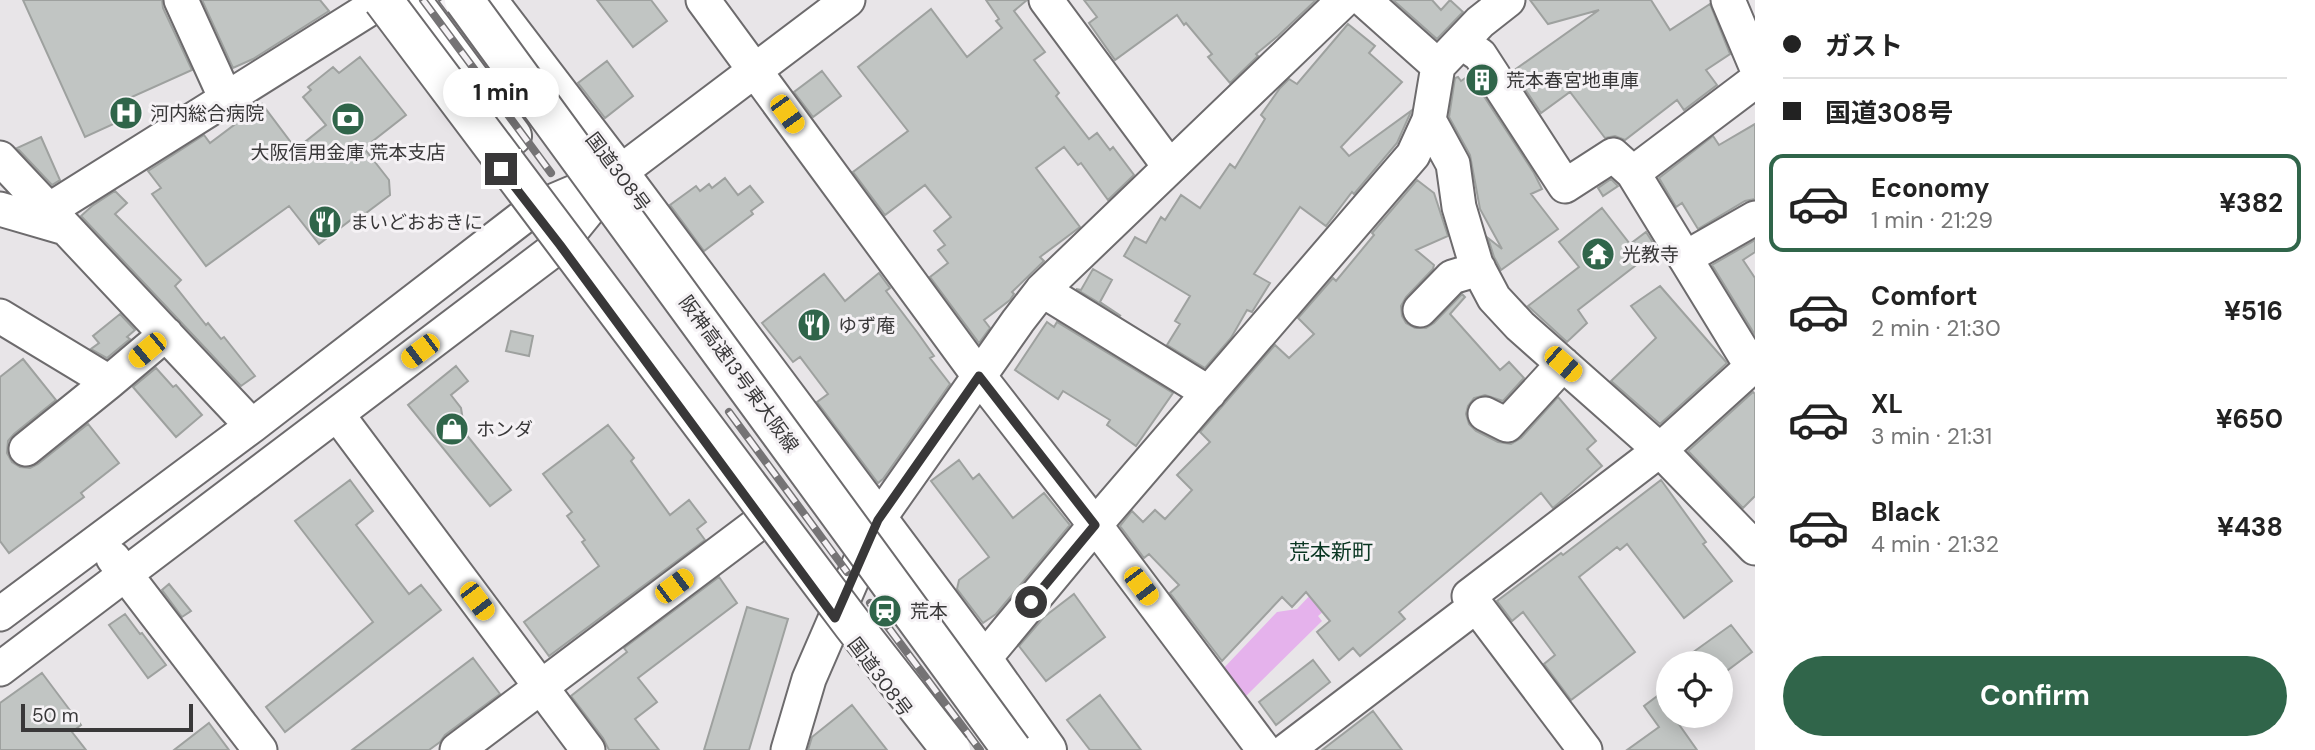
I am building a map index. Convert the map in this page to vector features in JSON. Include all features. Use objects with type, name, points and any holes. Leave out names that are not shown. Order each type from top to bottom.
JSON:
[{"type":"highway","points":[[411,0],[607,269],[736,467]]},
{"type":"highway","points":[[435,0],[544,146],[792,466],[899,592]]},
{"type":"highway","name":"阪神高速13号東大阪線","points":[[464,0],[1012,750]]},
{"type":"highway","name":"国道308号","points":[[487,0],[983,660],[1047,750]]},
{"type":"highway","points":[[376,2],[951,750]]},
{"type":"highway","name":"国道308号","points":[[376,2],[935,750]]},
{"type":"street","points":[[181,0],[226,99]]},
{"type":"street","points":[[703,0],[979,376],[1264,750]]},
{"type":"street","points":[[1,612],[252,426],[533,210],[619,173],[848,0]]},
{"type":"street","points":[[1046,0],[1169,166]]},
{"type":"street","points":[[788,750],[809,679],[878,520],[1042,290],[1344,0]]},
{"type":"street","points":[[1364,0],[1450,54],[1480,55],[1565,186],[1613,155],[1633,173],[1753,365],[1660,450],[1469,596],[1585,750]]},
{"type":"street","points":[[983,660],[1095,525],[1413,155],[1429,120],[1450,54],[1480,22],[1508,0]]},
{"type":"street","points":[[1633,173],[1755,65],[1728,0]]},
{"type":"street","points":[[0,209],[57,219],[226,99],[376,2]]},
{"type":"street","points":[[1429,120],[1453,164],[1458,207],[1479,269],[1494,298],[1520,326],[1660,450],[1755,548]]},
{"type":"street","points":[[0,158],[252,426]]},
{"type":"street","points":[[0,669],[560,245],[619,173]]},
{"type":"street","points":[[1685,258],[1755,218]]},
{"type":"street","points":[[1420,310],[1452,277],[1479,269]]},
{"type":"street","points":[[1042,290],[1209,393]]},
{"type":"street","points":[[0,316],[109,382]]},
{"type":"street","points":[[26,449],[166,334]]},
{"type":"street","points":[[1485,414],[1507,425],[1563,364]]},
{"type":"street","points":[[337,414],[588,750]]},
{"type":"street","points":[[457,750],[763,520]]},
{"type":"street","points":[[99,540],[260,750]]},
{"type":"street","points":[[1287,750],[1476,606]]},
{"type":"shaded area","points":[[1334,570],[1349,590],[1318,616],[1322,621],[1243,699],[1220,672],[1277,612],[1297,609]]},
{"type":"building","points":[[23,0],[162,0],[163,8],[192,70],[125,100],[131,116],[85,137]]},
{"type":"building","points":[[202,0],[320,0],[329,11],[253,59],[233,68]]},
{"type":"building","points":[[597,0],[651,0],[667,21],[633,47]]},
{"type":"building","points":[[986,0],[1027,0],[1014,11],[1045,52],[1034,60],[1059,93],[1056,96],[1089,139],[1097,133],[1110,150],[1113,147],[1134,175],[1108,200],[1081,163],[1078,165],[1064,147],[1036,168],[1080,227],[1040,257],[1044,261],[1012,292],[1014,294],[1010,300],[984,320],[990,328],[979,343],[930,277],[948,263],[938,250],[945,245],[934,231],[951,217],[925,185],[885,215],[853,172],[908,131],[858,67],[931,9],[967,57],[1002,28]]},
{"type":"building","points":[[1084,0],[1316,0],[1256,54],[1258,56],[1230,83],[1208,57],[1212,54],[1177,15],[1115,60],[1089,23],[1097,17]]},
{"type":"building","points":[[1393,0],[1432,0],[1441,10],[1450,0],[1463,12],[1437,39]]},
{"type":"building","points":[[1530,0],[1651,0],[1670,30],[1710,4],[1730,54],[1706,70],[1717,85],[1684,110],[1677,100],[1625,140],[1615,136],[1605,138],[1570,92],[1541,113],[1513,71],[1599,10],[1548,24]]},
{"type":"building","points":[[1348,24],[1375,46],[1369,53],[1402,82],[1341,147],[1349,156],[1411,111],[1410,114],[1397,143],[1354,194],[1352,192],[1326,226],[1300,207],[1254,274],[1270,283],[1252,312],[1247,310],[1231,338],[1205,368],[1167,345],[1180,324],[1175,321],[1190,296],[1124,256],[1135,237],[1146,243],[1161,217],[1165,220],[1181,195],[1200,208],[1230,164],[1235,168],[1265,119],[1261,115],[1280,88],[1289,79],[1297,84]]},
{"type":"building","points":[[360,57],[406,115],[364,148],[389,180],[390,195],[319,244],[289,206],[206,266],[152,194],[161,188],[148,171],[204,135],[210,143],[262,104],[296,149],[326,125],[303,97],[311,90],[308,87],[333,67],[339,73]]},
{"type":"building","points":[[607,61],[633,96],[605,118],[578,83]]},
{"type":"building","points":[[822,71],[841,96],[813,117],[794,92]]},
{"type":"building","points":[[1470,75],[1534,173],[1542,189],[1531,194],[1558,229],[1501,270],[1488,238],[1502,249],[1480,209],[1470,155],[1449,117],[1455,78],[1458,77],[1461,81]]},
{"type":"building","points":[[1755,124],[1755,199],[1745,201],[1698,229],[1682,203],[1676,207],[1659,178],[1713,136],[1719,145]]},
{"type":"building","points":[[41,137],[60,180],[52,185],[17,148]]},
{"type":"building","points":[[725,178],[738,195],[750,186],[763,202],[751,211],[753,214],[704,251],[670,205],[696,186],[700,191],[709,184],[712,188]]},
{"type":"building","points":[[1611,179],[1618,186],[1603,196],[1598,188]]},
{"type":"building","points":[[1417,180],[1434,193],[1448,236],[1416,250],[1434,265],[1406,297],[1401,306],[1402,316],[1406,323],[1415,328],[1426,328],[1462,294],[1465,297],[1450,314],[1500,370],[1509,362],[1524,378],[1503,401],[1485,395],[1474,398],[1466,414],[1469,424],[1476,431],[1498,442],[1511,444],[1521,438],[1558,397],[1596,441],[1587,449],[1602,466],[1553,508],[1541,493],[1399,612],[1405,619],[1360,656],[1353,648],[1339,660],[1317,632],[1330,621],[1306,592],[1292,607],[1282,597],[1222,661],[1170,593],[1179,585],[1149,554],[1144,558],[1120,526],[1132,511],[1143,522],[1155,510],[1165,519],[1192,490],[1177,475],[1210,442],[1200,432],[1275,345],[1289,358],[1314,334],[1298,318],[1333,278],[1336,281]]},
{"type":"building","points":[[115,191],[127,203],[115,214],[181,280],[175,286],[206,325],[208,323],[221,339],[224,337],[255,376],[241,386],[81,216]]},
{"type":"building","points":[[1602,208],[1630,244],[1646,232],[1657,249],[1578,310],[1587,323],[1567,342],[1528,306],[1579,267],[1559,242]]},
{"type":"building","points":[[1755,240],[1755,252],[1743,260],[1755,278],[1755,335],[1712,265]]},
{"type":"building","points":[[1093,269],[1112,280],[1100,302],[1121,316],[1076,289],[1081,290]]},
{"type":"building","points":[[879,273],[890,288],[886,291],[934,356],[930,358],[950,384],[878,483],[817,402],[828,394],[800,357],[793,362],[762,323],[824,274],[845,301]]},
{"type":"building","points":[[1660,286],[1727,363],[1660,424],[1611,381],[1656,338],[1631,306]]},
{"type":"building","points":[[120,314],[135,330],[127,337],[130,339],[107,358],[91,349],[99,343],[93,336]]},
{"type":"building","points":[[1047,322],[1054,327],[1057,322],[1173,393],[1136,446],[1107,425],[1110,420],[1063,391],[1058,399],[1015,370]]},
{"type":"building","points":[[511,331],[533,336],[529,356],[506,351]]},
{"type":"building","points":[[23,359],[56,400],[8,441],[7,453],[12,462],[20,467],[30,468],[38,464],[88,424],[119,463],[81,493],[84,497],[9,553],[0,541],[0,377]]},
{"type":"building","points":[[456,366],[468,381],[451,395],[461,408],[465,433],[511,490],[490,506],[408,405]]},
{"type":"building","points":[[156,368],[173,387],[176,385],[202,415],[176,437],[133,387]]},
{"type":"building","points":[[1753,392],[1755,496],[1743,508],[1688,451]]},
{"type":"building","points":[[608,425],[634,458],[631,461],[670,515],[689,500],[706,522],[697,529],[705,540],[549,656],[524,622],[599,566],[582,542],[585,540],[567,516],[572,512],[543,474]]},
{"type":"building","points":[[959,460],[973,479],[979,474],[1013,518],[1044,493],[1070,525],[996,614],[983,623],[957,589],[959,580],[989,557],[931,481]]},
{"type":"building","points":[[350,480],[373,511],[356,525],[409,594],[421,585],[441,610],[285,732],[266,707],[373,622],[295,521]]},
{"type":"building","points":[[1661,480],[1706,542],[1703,544],[1732,581],[1684,618],[1627,544],[1620,550],[1617,547],[1579,577],[1635,652],[1571,700],[1544,664],[1555,655],[1523,612],[1512,621],[1497,601],[1561,553],[1563,555]]},
{"type":"building","points":[[719,577],[737,603],[638,678],[657,702],[635,719],[659,750],[609,750],[571,696],[627,652],[624,648]]},
{"type":"building","points":[[169,584],[191,611],[182,617],[162,590]]},
{"type":"building","points":[[1074,594],[1105,637],[1046,681],[1019,646],[1044,617]]},
{"type":"building","points":[[747,607],[788,619],[749,750],[704,750]]},
{"type":"building","points":[[125,614],[166,665],[148,678],[109,625]]},
{"type":"building","points":[[1731,625],[1752,652],[1733,666],[1733,651],[1695,651]]},
{"type":"building","points":[[473,658],[500,694],[445,735],[440,742],[429,750],[352,750]]},
{"type":"building","points":[[1313,660],[1330,682],[1276,725],[1259,702]]},
{"type":"building","points":[[42,673],[81,725],[72,732],[86,750],[0,750],[0,703]]},
{"type":"building","points":[[1100,695],[1141,750],[1090,750],[1067,720]]},
{"type":"building","points":[[1656,697],[1656,723],[1644,706]]},
{"type":"building","points":[[852,705],[887,750],[808,750],[812,737]]},
{"type":"building","points":[[1373,711],[1402,750],[1322,750]]},
{"type":"building","points":[[209,723],[229,750],[174,750]]},
{"type":"building","points":[[1658,728],[1681,728],[1697,750],[1627,750]]},
{"type":"railway","points":[[423,0],[551,173]]},
{"type":"railway","points":[[442,0],[562,161]]},
{"type":"railway","points":[[739,400],[853,552]]},
{"type":"railway","points":[[729,412],[847,572]]},
{"type":"railway","points":[[880,589],[1000,750]]},
{"type":"railway","points":[[870,603],[980,750]]},
{"type":"place","name":"荒本春宮地車庫","points":[[1482,80]]},
{"type":"place","name":"河内総合病院","points":[[126,113]]},
{"type":"place","name":"大阪信用金庫 荒本支店","points":[[348,119]]},
{"type":"place","name":"まいどおおきに","points":[[325,222]]},
{"type":"place","name":"光教寺","points":[[1598,254]]},
{"type":"place","name":"ゆず庵","points":[[814,325]]},
{"type":"place","name":"ホンダ","points":[[452,429]]},
{"type":"place","name":"荒本","points":[[885,611]]},
{"type":"district","name":"荒本新町","points":[[1331,552]]},
{"type":"route","points":[[501,169],[835,618],[878,520],[979,376],[1095,525],[1031,602]]}]
